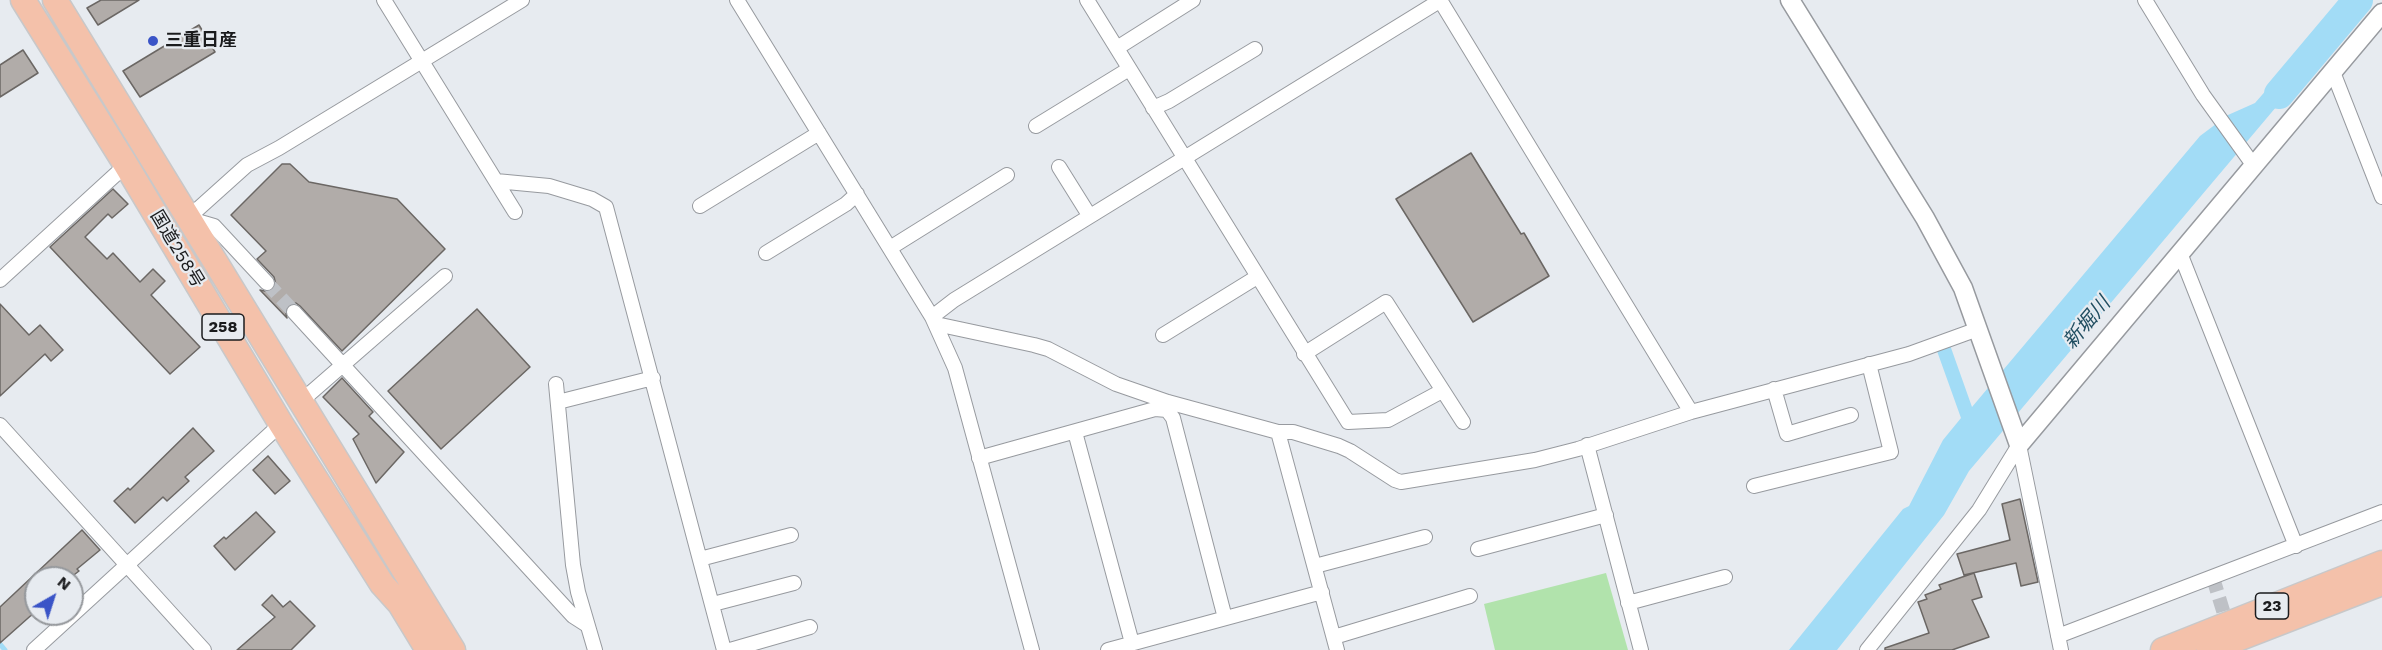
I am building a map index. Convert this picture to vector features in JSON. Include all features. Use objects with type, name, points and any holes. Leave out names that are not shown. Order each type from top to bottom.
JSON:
[{"type":"highway","name":"国道258号","points":[[23,0],[126,165],[281,424],[382,584],[400,604],[428,650]]},
{"type":"highway","name":"国道258号","points":[[55,0],[453,650]]},
{"type":"highway","name":"23","points":[[2163,650],[2382,563]]},
{"type":"highway","name":"258","points":[[382,584],[415,650]]},
{"type":"highway","name":"23","points":[[2209,650],[2382,584]]},
{"type":"highway","name":"258","points":[[439,627],[458,650]]},
{"type":"street","points":[[384,0],[515,212]]},
{"type":"street","points":[[188,218],[247,165],[279,148],[522,0]]},
{"type":"street","points":[[737,0],[934,321],[955,368],[1032,650]]},
{"type":"street","points":[[1087,0],[1348,422]]},
{"type":"street","points":[[1117,48],[1193,0]]},
{"type":"street","points":[[934,321],[954,300],[1440,0],[1691,412]]},
{"type":"street","points":[[1790,0],[1925,218],[1963,288],[2019,446],[2060,643],[2382,512]]},
{"type":"street","points":[[2145,0],[2203,95],[2254,166]]},
{"type":"street","points":[[1867,650],[1979,510],[2019,446],[2382,13]]},
{"type":"street","points":[[1153,108],[1169,101],[1255,49]]},
{"type":"street","points":[[1036,126],[1129,69]]},
{"type":"street","points":[[2332,72],[2382,197]]},
{"type":"street","points":[[700,206],[819,133]]},
{"type":"street","points":[[0,280],[126,165]]},
{"type":"street","points":[[1059,167],[1089,215]]},
{"type":"street","points":[[890,248],[1007,175]]},
{"type":"street","points":[[496,181],[549,186],[592,199],[606,207],[724,650]]},
{"type":"street","points":[[766,253],[857,194]]},
{"type":"street","points":[[188,218],[214,226],[267,283]]},
{"type":"street","points":[[2180,253],[2296,546]]},
{"type":"street","points":[[300,402],[445,276]]},
{"type":"street","points":[[1163,335],[1257,277]]},
{"type":"street","points":[[1304,354],[1386,302],[1462,422]]},
{"type":"street","points":[[294,312],[573,616],[587,625]]},
{"type":"street","points":[[934,321],[1048,349],[1094,374],[1168,406],[1278,432],[1293,432],[1339,446],[1401,482],[1534,460],[1691,412],[1909,354],[1978,329]]},
{"type":"street","points":[[1754,486],[1891,452],[1869,364]]},
{"type":"street","points":[[558,402],[653,378]]},
{"type":"street","points":[[556,384],[573,565],[595,650]]},
{"type":"street","points":[[1774,389],[1787,434],[1851,415]]},
{"type":"street","points":[[1348,422],[1388,420],[1442,391]]},
{"type":"street","points":[[979,458],[1168,406]]},
{"type":"street","points":[[1168,406],[1225,618]]},
{"type":"street","points":[[1339,446],[1348,422]]},
{"type":"street","points":[[34,650],[281,424]]},
{"type":"street","points":[[0,425],[204,650]]},
{"type":"street","points":[[1075,432],[1132,643]]},
{"type":"street","points":[[1278,432],[1335,644],[1470,596]]},
{"type":"street","points":[[1587,445],[1641,650]]},
{"type":"street","points":[[1478,549],[1606,515]]},
{"type":"street","points":[[700,559],[791,535]]},
{"type":"street","points":[[1315,566],[1425,537]]},
{"type":"street","points":[[1629,603],[1725,577]]},
{"type":"street","points":[[713,604],[794,583]]},
{"type":"street","points":[[1108,650],[1322,592]]},
{"type":"street","points":[[730,650],[810,627]]},
{"type":"green space","points":[[1606,573],[1628,650],[1495,650],[1484,604]]},
{"type":"water","points":[[2296,56],[2309,68],[1969,471],[1944,515],[1837,650],[1789,650],[1903,509],[1909,506],[1943,440],[1961,418],[1937,351],[1950,345],[1972,407],[2200,136],[2228,115],[2255,103]]},
{"type":"building","points":[[101,0],[139,0],[98,25],[87,8]]},
{"type":"building","points":[[199,25],[215,52],[140,97],[123,71]]},
{"type":"building","points":[[23,50],[38,73],[0,97],[0,65]]},
{"type":"building","points":[[1471,153],[1521,234],[1524,233],[1549,276],[1473,322],[1396,199]]},
{"type":"building","points":[[282,164],[290,164],[309,182],[397,199],[445,249],[342,351],[296,303],[288,305],[285,310],[287,318],[260,290],[270,292],[276,285],[274,277],[257,259],[266,251],[231,215]]},
{"type":"building","points":[[113,189],[128,204],[112,218],[108,214],[85,237],[107,259],[113,253],[140,282],[153,269],[165,281],[151,295],[200,347],[170,374],[50,247]]},
{"type":"building","points":[[0,304],[29,335],[40,325],[63,350],[51,361],[45,354],[0,396]]},
{"type":"building","points":[[477,309],[530,367],[441,449],[388,391]]},
{"type":"building","points":[[342,378],[373,412],[369,416],[404,452],[376,483],[353,439],[359,434],[323,397]]},
{"type":"building","points":[[193,428],[214,451],[185,477],[189,481],[167,501],[163,497],[135,523],[114,501],[128,488],[130,490]]},
{"type":"building","points":[[268,456],[290,481],[275,494],[253,470]]},
{"type":"building","points":[[2020,499],[2038,582],[2021,586],[2016,563],[1964,575],[1957,554],[2010,540],[2002,504]]},
{"type":"building","points":[[256,512],[275,532],[235,570],[214,546],[224,537],[226,539]]},
{"type":"building","points":[[82,530],[100,550],[81,566],[44,566]]},
{"type":"building","points":[[1974,573],[1982,597],[1972,600],[1989,637],[1952,650],[1885,650],[1885,648],[1929,633],[1918,602],[1927,599],[1925,595],[1941,589],[1939,585]]},
{"type":"building","points":[[24,584],[24,622],[0,643],[0,607]]},
{"type":"building","points":[[272,595],[283,607],[290,601],[315,626],[291,650],[237,650],[275,617],[262,605]]},
{"type":"waterway","name":"新堀川","points":[[2279,94],[2358,0]]},
{"type":"waterway","points":[[0,644],[5,650]]},
{"type":"tunnel","points":[[267,283],[294,312]]},
{"type":"tunnel","points":[[2213,578],[2229,630]]},
{"type":"place","name":"三重日産","points":[[153,41]]}]
